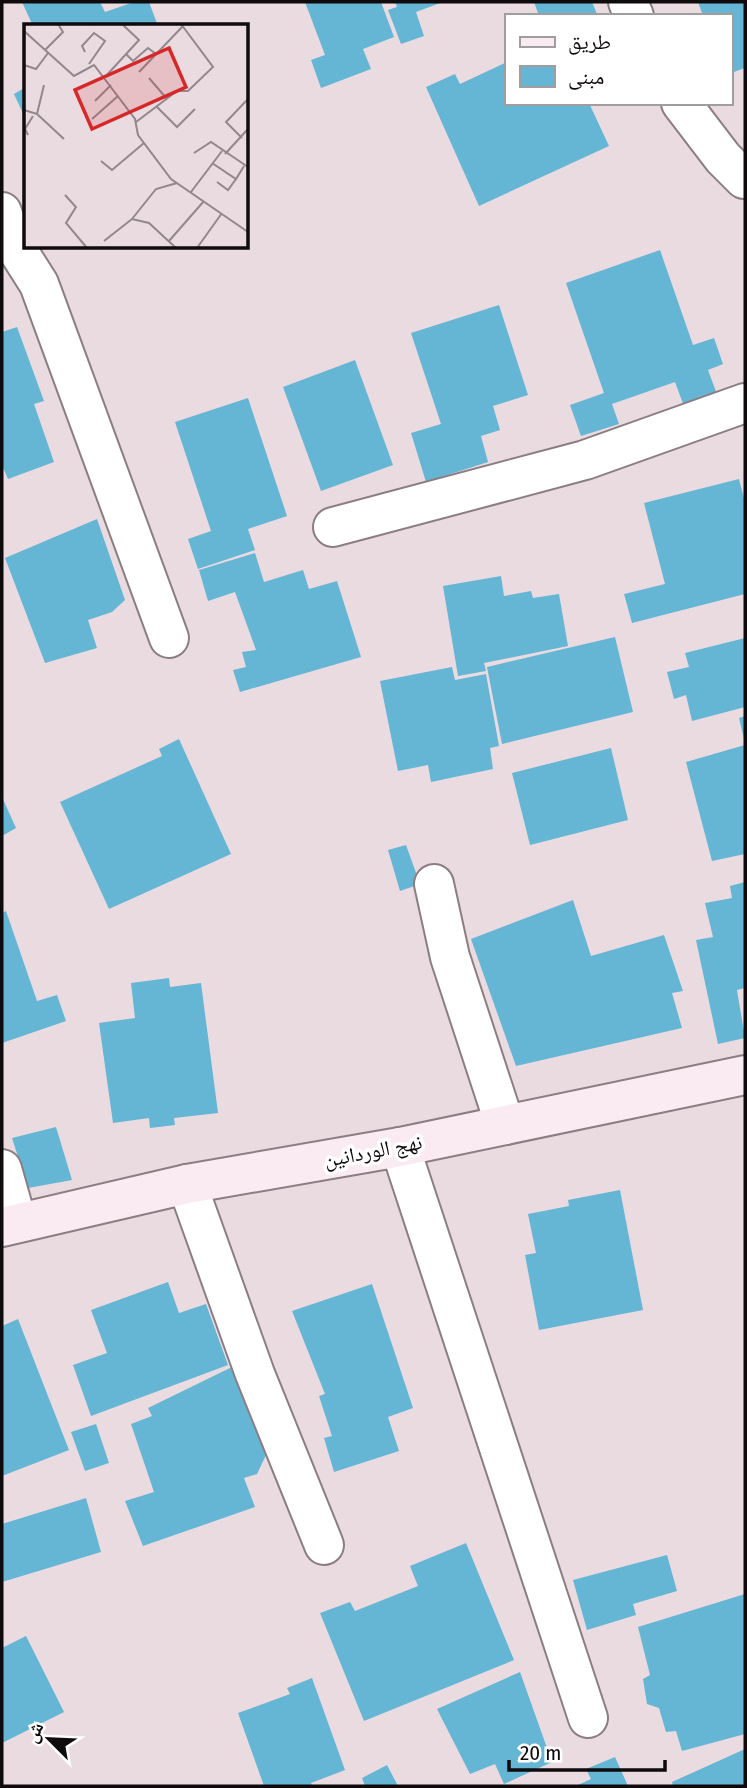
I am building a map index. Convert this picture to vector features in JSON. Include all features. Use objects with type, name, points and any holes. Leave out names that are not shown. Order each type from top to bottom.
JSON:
[{"type":"street","points":[[683,105],[723,158],[745,174]]},
{"type":"street","points":[[6,234],[39,284],[169,638]]},
{"type":"street","points":[[333,527],[585,460],[745,403]]},
{"type":"street","points":[[434,884],[450,957],[505,1125]]},
{"type":"street","name":"نهج الوردانين","points":[[10,1224],[187,1184],[400,1147],[745,1075]]},
{"type":"street","points":[[400,1147],[589,1718]]},
{"type":"street","points":[[2,1169],[10,1224]]},
{"type":"street","points":[[187,1184],[255,1374],[324,1545]]},
{"type":"building","points":[[22,2],[100,2],[105,12],[134,2],[149,2],[157,24],[32,24]]},
{"type":"building","points":[[305,2],[381,2],[394,37],[363,49],[371,69],[321,88],[311,60],[325,55]]},
{"type":"building","points":[[395,2],[443,2],[416,12],[424,36],[401,44],[388,10],[397,7]]},
{"type":"building","points":[[534,2],[592,2],[597,14],[538,14]]},
{"type":"building","points":[[698,2],[745,2],[745,68],[733,72],[733,14],[702,14]]},
{"type":"building","points":[[505,63],[505,105],[590,105],[609,146],[479,206],[426,87],[455,74],[460,84]]},
{"type":"building","points":[[24,88],[24,116],[14,94]]},
{"type":"building","points":[[660,250],[693,345],[714,338],[723,364],[708,370],[718,397],[685,409],[675,382],[612,404],[619,424],[581,436],[570,405],[604,393],[566,283]]},
{"type":"building","points":[[499,305],[528,395],[493,406],[500,430],[481,436],[488,462],[426,482],[411,433],[441,424],[411,333]]},
{"type":"building","points":[[17,327],[44,401],[34,404],[54,462],[8,479],[2,465],[2,332]]},
{"type":"building","points":[[355,360],[393,465],[321,491],[283,387]]},
{"type":"building","points":[[248,398],[287,516],[248,529],[255,550],[198,569],[188,539],[211,531],[175,422]]},
{"type":"building","points":[[739,479],[745,502],[745,594],[632,623],[624,594],[665,584],[644,503]]},
{"type":"building","points":[[97,519],[125,600],[112,612],[88,620],[97,648],[45,663],[5,558]]},
{"type":"building","points":[[255,553],[264,582],[303,570],[309,589],[337,581],[361,657],[240,692],[233,670],[246,667],[242,652],[256,650],[235,592],[208,601],[199,570]]},
{"type":"building","points":[[501,576],[504,596],[531,591],[533,598],[559,594],[568,646],[484,663],[486,671],[458,676],[443,586]]},
{"type":"building","points":[[615,637],[633,712],[502,744],[487,667]]},
{"type":"building","points":[[745,638],[745,707],[692,721],[686,695],[674,699],[667,672],[689,667],[685,653]]},
{"type":"building","points":[[452,667],[455,680],[486,674],[499,746],[490,748],[493,769],[431,782],[428,765],[398,771],[380,681]]},
{"type":"building","points":[[745,716],[745,739],[744,739],[739,718]]},
{"type":"building","points":[[179,739],[231,854],[109,909],[60,802],[162,756],[159,749]]},
{"type":"building","points":[[745,745],[745,854],[712,861],[686,762]]},
{"type":"building","points":[[611,748],[628,820],[530,845],[512,773]]},
{"type":"building","points":[[2,797],[16,828],[2,836]]},
{"type":"building","points":[[406,845],[420,884],[400,891],[388,850]]},
{"type":"building","points":[[745,882],[745,988],[737,990],[745,1038],[718,1044],[696,940],[713,937],[705,903],[732,898],[730,886]]},
{"type":"building","points":[[573,900],[591,956],[664,935],[683,991],[672,993],[682,1028],[516,1066],[471,939]]},
{"type":"building","points":[[6,911],[37,1001],[57,995],[66,1021],[2,1043],[2,913]]},
{"type":"building","points":[[169,978],[170,987],[201,983],[218,1113],[174,1118],[175,1125],[150,1128],[149,1118],[113,1123],[99,1023],[135,1018],[131,983]]},
{"type":"building","points":[[56,1127],[72,1180],[28,1188],[12,1138]]},
{"type":"building","points":[[620,1190],[643,1310],[539,1330],[525,1255],[536,1253],[528,1214],[569,1206],[568,1200]]},
{"type":"building","points":[[168,1282],[179,1313],[206,1304],[228,1365],[91,1416],[73,1365],[107,1353],[91,1310]]},
{"type":"building","points":[[372,1284],[413,1408],[388,1417],[399,1451],[334,1472],[324,1438],[332,1436],[319,1396],[325,1394],[292,1311]]},
{"type":"building","points":[[18,1319],[69,1450],[2,1476],[2,1326]]},
{"type":"building","points":[[232,1367],[266,1455],[257,1474],[244,1478],[255,1507],[143,1546],[125,1501],[154,1492],[131,1424],[152,1416],[148,1408]]},
{"type":"building","points":[[96,1424],[109,1463],[85,1471],[71,1432]]},
{"type":"building","points":[[86,1498],[101,1552],[2,1582],[2,1524]]},
{"type":"building","points":[[466,1543],[514,1660],[364,1721],[320,1613],[350,1602],[355,1611],[418,1586],[410,1566]]},
{"type":"building","points":[[667,1555],[677,1591],[633,1604],[636,1615],[587,1630],[573,1580]]},
{"type":"building","points":[[745,1594],[745,1734],[682,1751],[676,1731],[666,1732],[659,1708],[647,1704],[643,1679],[650,1675],[638,1627]]},
{"type":"building","points":[[26,1636],[64,1712],[2,1743],[2,1648]]},
{"type":"building","points":[[520,1672],[552,1762],[504,1784],[495,1764],[470,1774],[437,1709]]},
{"type":"building","points":[[312,1678],[345,1770],[311,1783],[312,1786],[264,1786],[238,1713],[290,1694],[287,1688]]},
{"type":"building","points":[[745,1749],[745,1786],[673,1786],[672,1782]]},
{"type":"building","points":[[615,1757],[628,1786],[576,1786],[591,1779],[586,1769]]},
{"type":"building","points":[[387,1765],[398,1786],[365,1786],[362,1778]]}]
